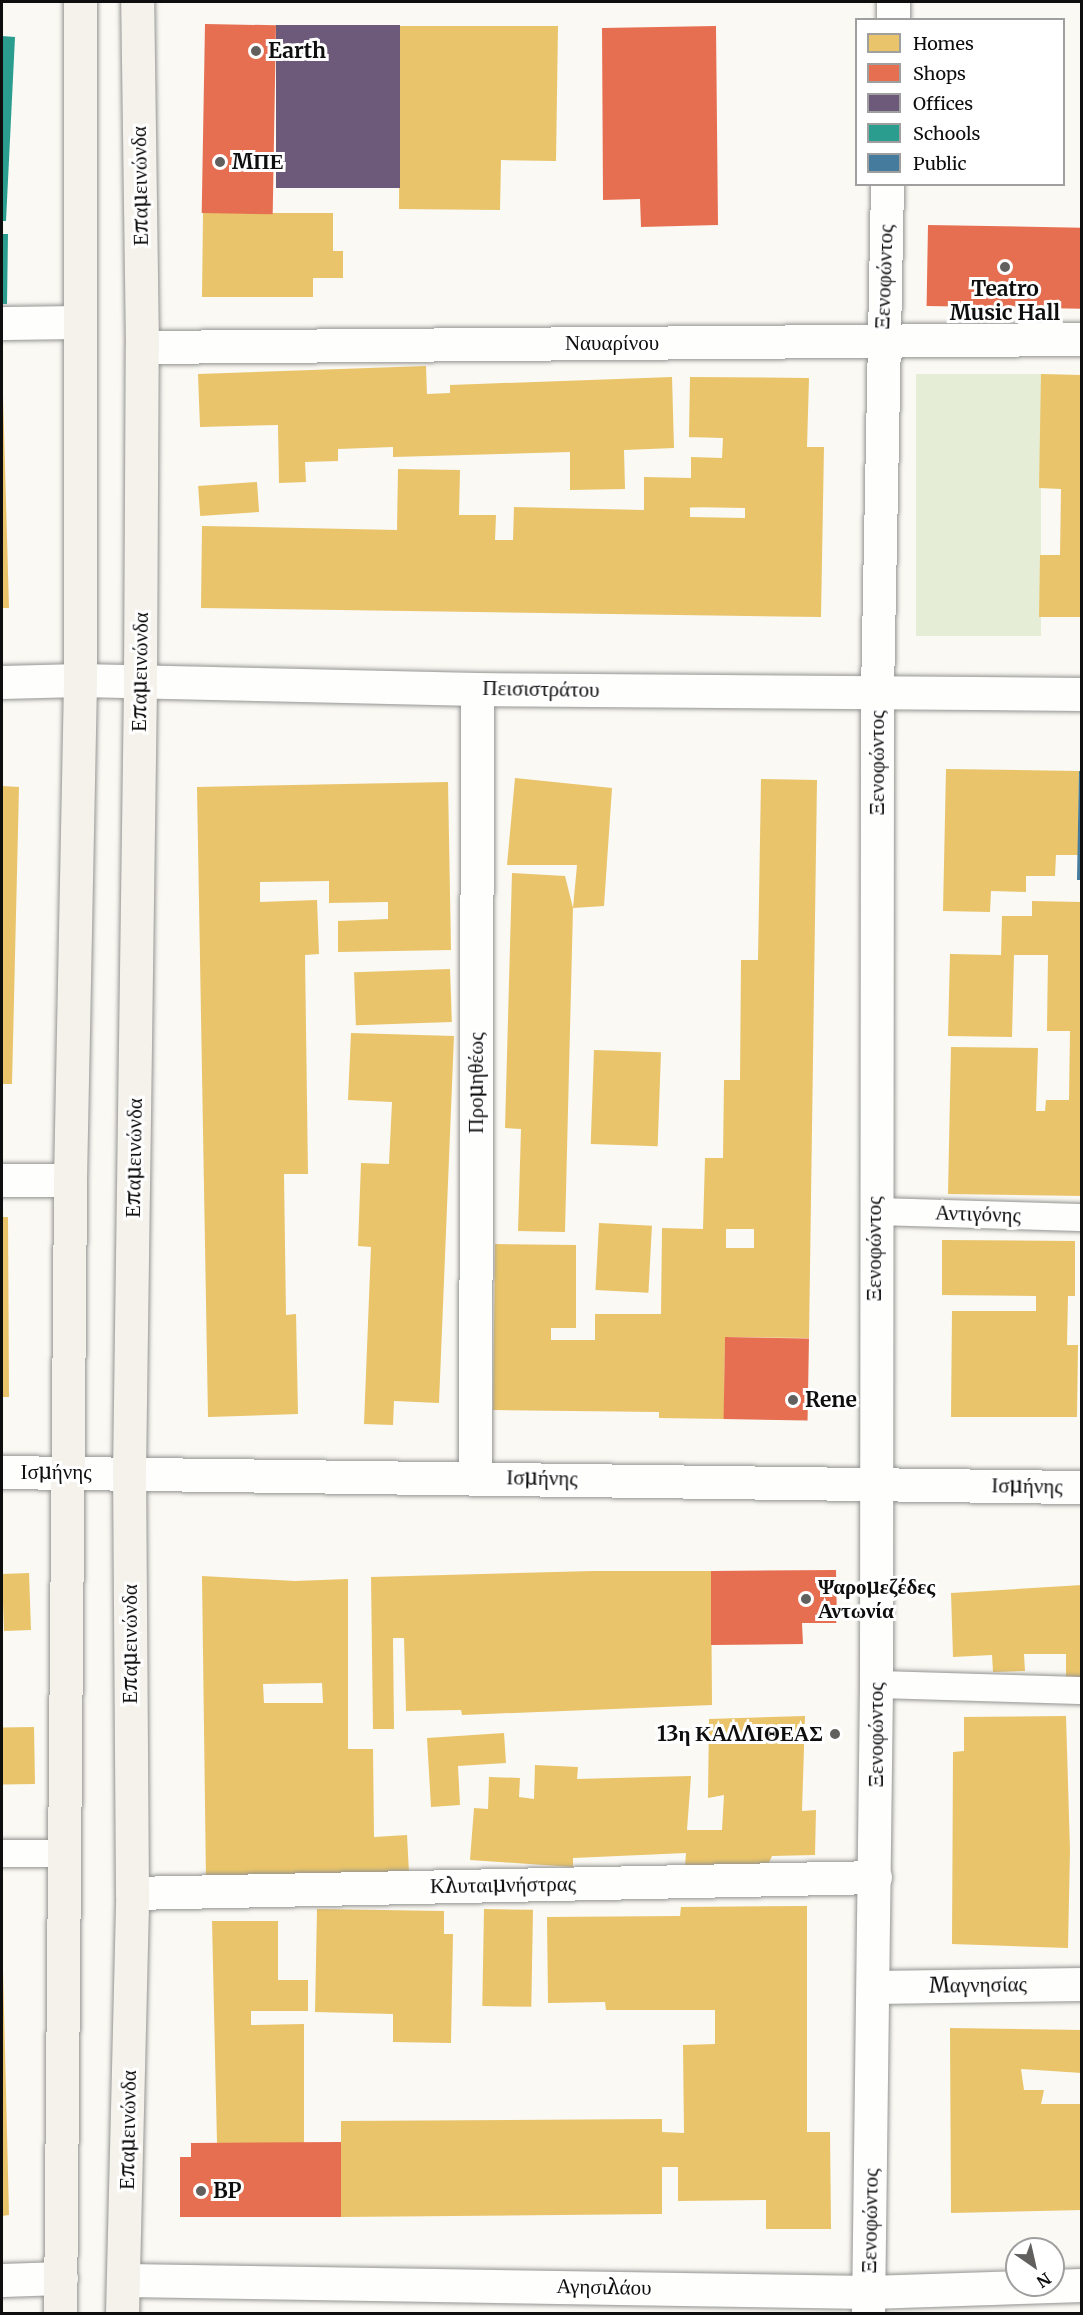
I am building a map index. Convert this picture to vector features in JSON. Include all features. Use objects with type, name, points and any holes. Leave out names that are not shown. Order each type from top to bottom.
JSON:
[{"type":"main road","points":[[60,2313],[67,1853],[70,1180],[80,680],[80,2]]},
{"type":"main road","name":"Επαμεινώνδα","points":[[122,2313],[126,2280],[132,1893],[129,1473],[140,681],[142,347],[137,2]]},
{"type":"street","points":[[893,2],[893,18]]},
{"type":"street","name":"Ξενοφώντος","points":[[868,2303],[875,1877],[874,1211],[878,692],[882,340],[887,186]]},
{"type":"street","points":[[2,323],[79,322]]},
{"type":"street","name":"Ναυαρίνου","points":[[142,347],[1082,339]]},
{"type":"street","name":"Πεισιστράτου","points":[[2,682],[80,680],[477,689],[1082,694]]},
{"type":"street","name":"Προμηθέως","points":[[475,1478],[477,689]]},
{"type":"street","points":[[2,1180],[70,1180]]},
{"type":"street","name":"Αντιγόνης","points":[[874,1211],[1082,1217]]},
{"type":"street","name":"Ισμήνης","points":[[2,1472],[1082,1487]]},
{"type":"street","points":[[876,1684],[1082,1690]]},
{"type":"street","points":[[2,1853],[67,1853]]},
{"type":"street","name":"Κλυταιμνήστρας","points":[[132,1893],[875,1877]]},
{"type":"street","name":"Μαγνησίας","points":[[874,1987],[1082,1984]]},
{"type":"street","points":[[2,2280],[61,2278]]},
{"type":"street","name":"Αγησιλάου","points":[[126,2280],[868,2303],[1082,2285]]},
{"type":"green space","points":[[916,374],[1041,374],[1041,636],[916,636]]},
{"type":"building: Homes","points":[[400,26],[558,26],[556,161],[501,160],[500,210],[399,209]]},
{"type":"building: Homes","points":[[203,213],[333,213],[333,251],[343,251],[343,278],[313,278],[313,297],[202,297]]},
{"type":"building: Homes","points":[[2,360],[9,608],[2,608]]},
{"type":"building: Homes","points":[[426,366],[427,394],[450,393],[450,385],[672,377],[674,448],[624,450],[625,489],[570,490],[570,452],[393,457],[393,447],[338,449],[338,461],[305,462],[306,482],[279,483],[278,425],[200,427],[198,374]]},
{"type":"building: Homes","points":[[1041,374],[1082,375],[1082,617],[1039,617],[1040,555],[1060,555],[1061,489],[1039,488]]},
{"type":"building: Homes","points":[[690,377],[809,378],[807,447],[824,447],[821,617],[201,608],[202,526],[397,530],[398,469],[460,470],[459,515],[496,515],[495,540],[513,540],[514,507],[644,510],[644,477],[691,478],[691,457],[722,458],[723,438],[689,437]],"holes":[[[690,507],[745,508],[745,518],[690,517]]]},
{"type":"building: Homes","points":[[257,482],[259,512],[200,516],[198,486]]},
{"type":"building: Homes","points":[[946,769],[1079,771],[1078,855],[1056,855],[1055,876],[1026,876],[1026,892],[991,891],[990,912],[943,911]]},
{"type":"building: Homes","points":[[515,778],[612,788],[604,906],[573,908],[577,865],[507,865]]},
{"type":"building: Homes","points":[[761,779],[817,780],[809,1338],[725,1337],[724,1419],[659,1418],[659,1412],[493,1410],[495,1244],[576,1245],[576,1328],[551,1328],[551,1340],[595,1340],[595,1314],[661,1314],[662,1228],[703,1229],[705,1158],[723,1158],[724,1080],[740,1080],[741,960],[758,960]],"holes":[[[726,1229],[754,1229],[754,1248],[726,1248]]]},
{"type":"building: Homes","points":[[448,782],[451,950],[338,952],[338,921],[388,919],[388,902],[329,903],[329,881],[260,882],[260,902],[317,900],[319,954],[305,955],[308,1174],[284,1174],[286,1315],[296,1314],[298,1414],[208,1417],[197,787]]},
{"type":"building: Homes","points":[[2,786],[19,787],[12,1084],[2,1084]]},
{"type":"building: Homes","points":[[512,873],[565,876],[573,908],[565,1232],[518,1231],[521,1129],[505,1128]]},
{"type":"building: Homes","points":[[1032,901],[1082,902],[1082,1196],[948,1194],[951,1047],[1038,1048],[1036,1111],[1045,1111],[1046,1100],[1069,1100],[1070,1031],[1047,1031],[1048,955],[1014,955],[1012,1037],[948,1036],[950,954],[1001,955],[1002,916],[1032,916]]},
{"type":"building: Homes","points":[[450,969],[452,1022],[356,1025],[354,972]]},
{"type":"building: Homes","points":[[351,1033],[454,1036],[439,1403],[394,1401],[393,1425],[364,1424],[371,1247],[358,1246],[361,1163],[389,1164],[392,1102],[348,1100]]},
{"type":"building: Homes","points":[[594,1050],[661,1052],[658,1146],[591,1144]]},
{"type":"building: Homes","points":[[2,1217],[8,1217],[9,1397],[2,1397]]},
{"type":"building: Homes","points":[[599,1223],[652,1226],[648,1293],[595,1290]]},
{"type":"building: Homes","points":[[942,1240],[1075,1241],[1075,1296],[1068,1296],[1067,1345],[1078,1345],[1077,1417],[951,1417],[952,1311],[1036,1311],[1036,1296],[942,1295]]},
{"type":"building: Homes","points":[[592,1571],[711,1571],[712,1705],[462,1715],[461,1710],[406,1711],[404,1638],[393,1638],[394,1729],[373,1729],[371,1577]]},
{"type":"building: Homes","points":[[29,1573],[31,1630],[4,1631],[2,1574]]},
{"type":"building: Homes","points":[[202,1576],[295,1581],[348,1579],[348,1749],[373,1749],[374,1837],[407,1835],[409,1873],[206,1881]],"holes":[[[322,1683],[323,1703],[264,1703],[263,1684]]]},
{"type":"building: Homes","points":[[1082,1585],[1082,1680],[1066,1680],[1066,1654],[1024,1654],[1025,1671],[993,1672],[992,1655],[953,1657],[951,1593]]},
{"type":"building: Homes","points":[[805,1716],[802,1811],[816,1810],[815,1855],[772,1856],[767,1867],[685,1867],[686,1853],[573,1858],[573,1867],[470,1860],[474,1808],[488,1809],[489,1777],[520,1778],[519,1797],[534,1799],[535,1765],[578,1767],[577,1779],[691,1776],[687,1830],[722,1830],[724,1795],[708,1798],[709,1719]]},
{"type":"building: Homes","points":[[1066,1716],[1070,1850],[1068,1948],[952,1944],[953,1752],[964,1751],[964,1717]]},
{"type":"building: Homes","points":[[34,1727],[35,1784],[3,1785],[2,1728]]},
{"type":"building: Homes","points":[[504,1733],[506,1763],[458,1766],[460,1805],[431,1807],[427,1738]]},
{"type":"building: Homes","points":[[807,1906],[807,2132],[830,2132],[831,2229],[766,2229],[766,2200],[678,2201],[678,2167],[662,2167],[662,2214],[341,2217],[341,2121],[662,2119],[662,2132],[684,2133],[683,2045],[715,2044],[715,2010],[606,2010],[605,2002],[548,2003],[547,1917],[680,1916],[681,1907]]},
{"type":"building: Homes","points":[[317,1909],[444,1911],[444,1934],[453,1934],[451,2043],[393,2042],[393,2014],[315,2012]]},
{"type":"building: Homes","points":[[484,1909],[533,1910],[531,2007],[482,2006]]},
{"type":"building: Homes","points":[[212,1921],[278,1921],[278,1980],[308,1980],[308,2011],[251,2011],[251,2025],[304,2024],[304,2143],[217,2143]]},
{"type":"building: Homes","points":[[2,1928],[9,2215],[2,2216]]},
{"type":"building: Homes","points":[[950,2028],[1082,2030],[1082,2073],[1021,2069],[1024,2090],[1044,2090],[1041,2104],[1082,2104],[1082,2210],[951,2213]]},
{"type":"building: Shops","points":[[205,24],[276,25],[273,214],[202,213]]},
{"type":"building: Shops","points":[[716,26],[718,225],[641,227],[640,199],[603,200],[602,28]]},
{"type":"building: Shops","name":"Teatro Music Hall","points":[[928,225],[1082,228],[1081,309],[927,306]]},
{"type":"building: Shops","points":[[725,1337],[809,1338],[808,1420],[724,1419]]},
{"type":"building: Shops","points":[[836,1570],[837,1623],[802,1623],[803,1644],[711,1645],[711,1571]]},
{"type":"building: Shops","points":[[341,2142],[341,2217],[180,2217],[180,2157],[191,2157],[191,2143]]},
{"type":"building: Offices","points":[[276,25],[400,25],[400,188],[276,188]]},
{"type":"building: Schools","points":[[2,36],[15,37],[6,221],[2,221]]},
{"type":"building: Schools","points":[[2,234],[8,234],[7,304],[2,304]]},
{"type":"building: Public","points":[[1079,771],[1082,771],[1082,880],[1077,880]]},
{"type":"place","name":"Earth","points":[[256,51]]},
{"type":"place","name":"ΜΠΕ","points":[[220,162]]},
{"type":"place","name":"Teatro Music Hall","points":[[1005,267]]},
{"type":"place","name":"Rene","points":[[793,1400]]},
{"type":"place","name":"Ψαρομεζέδες Αντωνία","points":[[806,1599]]},
{"type":"place","name":"13η ΚΑΛΛΙΘΕΑΣ","points":[[835,1734]]},
{"type":"place","name":"BP","points":[[201,2191]]}]
